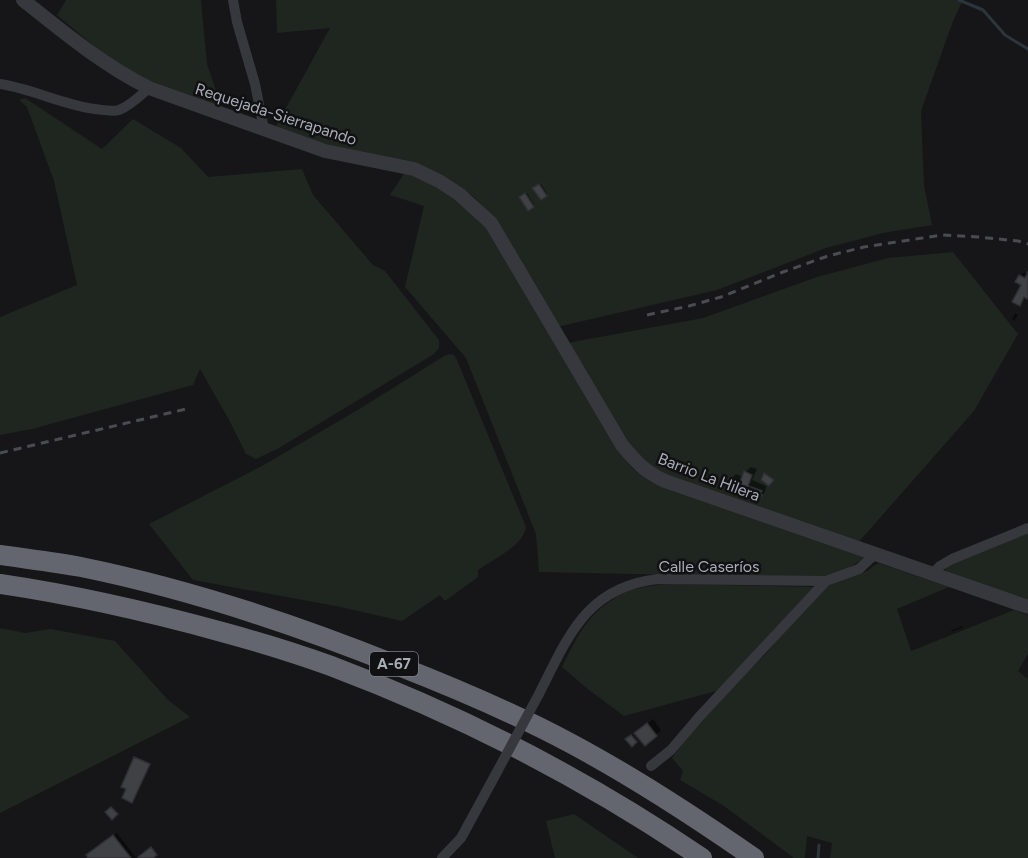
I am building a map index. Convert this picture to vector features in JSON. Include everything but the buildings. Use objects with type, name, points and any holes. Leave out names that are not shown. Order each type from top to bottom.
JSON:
[{"type":"highway","name":"A-67","points":[[0,555],[126,577],[223,602],[346,645],[443,683],[569,742],[680,808],[754,858]]},
{"type":"highway","name":"A-67","points":[[0,584],[47,591],[148,612],[263,644],[329,666],[407,697],[505,743],[596,792],[702,858]]},
{"type":"street","name":"Requejada-Sierrapando","points":[[23,0],[110,66],[149,88],[325,151],[414,169],[439,181],[459,194],[491,223],[547,319]]},
{"type":"street","points":[[233,0],[264,129]]},
{"type":"street","points":[[0,84],[81,107],[117,111],[130,104],[149,88]]},
{"type":"street","name":"Barrio La Hilera","points":[[547,319],[622,445],[643,469],[665,481],[1028,608]]},
{"type":"street","points":[[932,574],[952,559],[1028,528]]},
{"type":"street","name":"Calle Caseríos","points":[[442,858],[461,838],[567,638],[580,619],[597,603],[630,585],[658,579],[826,581],[859,569],[874,555]]},
{"type":"street","name":"Calle Caseríos","points":[[651,766],[671,750],[826,581]]},
{"type":"shaded area","points":[[66,0],[201,0],[207,64],[222,109],[142,78],[101,52],[57,15]]},
{"type":"shaded area","points":[[276,0],[963,0],[953,21],[921,111],[924,185],[932,225],[883,233],[826,248],[717,290],[557,327],[491,215],[474,197],[450,180],[423,168],[346,151],[308,140],[276,126],[330,28],[277,33]]},
{"type":"shaded area","points":[[25,98],[102,149],[133,119],[181,148],[208,177],[302,169],[313,195],[373,265],[385,271],[439,340],[439,348],[434,354],[279,448],[256,459],[246,454],[200,369],[193,385],[32,429],[0,435],[0,317],[77,285],[54,181],[27,107],[19,100]]},
{"type":"shaded area","points":[[405,172],[430,182],[456,197],[481,219],[618,450],[632,468],[651,482],[680,493],[865,556],[843,570],[818,578],[539,572],[536,534],[466,358],[405,287],[424,206],[390,195]]},
{"type":"shaded area","points":[[953,252],[1018,334],[974,411],[857,544],[660,473],[632,451],[567,343],[703,318],[817,277],[888,258]]},
{"type":"shaded area","points":[[450,354],[454,355],[457,360],[526,527],[524,534],[514,546],[478,570],[478,577],[445,601],[440,595],[402,621],[336,606],[193,580],[149,524],[262,466]]},
{"type":"shaded area","points":[[1028,532],[1028,602],[949,575],[945,570],[949,564]]},
{"type":"shaded area","points":[[878,563],[949,587],[897,609],[911,651],[1014,610],[1028,615],[1028,654],[1018,671],[1028,679],[1028,858],[830,858],[832,843],[807,836],[805,858],[794,858],[724,806],[680,780],[683,771],[672,758],[712,706],[762,658],[811,601],[827,587],[867,571]]},
{"type":"shaded area","points":[[674,584],[815,587],[720,690],[624,716],[562,667],[588,621],[603,606],[628,591]]},
{"type":"shaded area","points":[[0,628],[25,633],[51,629],[115,641],[168,700],[190,717],[0,813]]},
{"type":"shaded area","points":[[574,814],[638,858],[555,858],[546,821]]},
{"type":"waterway","points":[[959,0],[983,10],[1005,35],[1028,49]]},
{"type":"waterway","points":[[818,858],[819,845]]},
{"type":"railway","points":[[647,315],[721,297],[828,256],[864,247],[942,235],[1018,241],[1028,244]]},
{"type":"railway","points":[[0,453],[186,409]]}]
